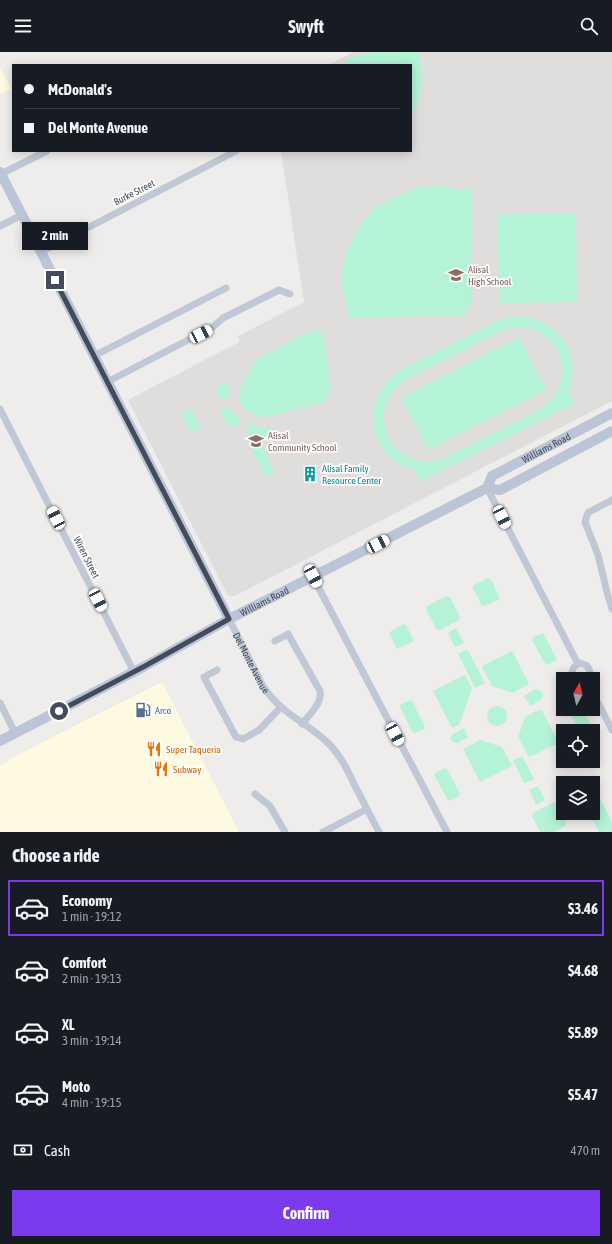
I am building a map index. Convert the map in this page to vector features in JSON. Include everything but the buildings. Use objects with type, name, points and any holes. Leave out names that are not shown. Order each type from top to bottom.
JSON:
[{"type":"main road","name":"Del Monte Avenue","points":[[0,173],[229,619]]},
{"type":"main road","name":"Williams Road","points":[[487,488],[492,476],[612,413]]},
{"type":"main road","name":"Williams Road","points":[[0,741],[134,672],[229,619],[487,488],[500,490],[612,432]]},
{"type":"street","points":[[0,173],[45,152]]},
{"type":"street","name":"Burke Street","points":[[41,252],[234,152]]},
{"type":"street","points":[[0,226],[22,215]]},
{"type":"street","points":[[94,356],[226,288]]},
{"type":"street","points":[[107,382],[213,327],[223,318],[279,290],[290,294]]},
{"type":"street","name":"Wiren Street","points":[[0,409],[134,672]]},
{"type":"street","points":[[487,488],[578,664]]},
{"type":"street","points":[[612,500],[589,512],[585,518],[585,522],[598,555],[612,609]]},
{"type":"street","points":[[313,576],[447,832]]},
{"type":"street","name":"Del Monte Avenue","points":[[229,619],[263,686],[270,695],[281,707],[321,738],[337,753],[349,773],[378,832]]},
{"type":"street","points":[[275,641],[288,634],[321,694],[319,700],[302,724]]},
{"type":"street","points":[[572,672],[574,666],[578,664],[583,664],[588,667],[589,672]]},
{"type":"street","points":[[217,670],[204,677],[236,736],[243,739],[259,730],[281,707]]},
{"type":"street","points":[[0,703],[15,733]]},
{"type":"street","points":[[600,707],[612,730]]},
{"type":"street","points":[[255,794],[270,806],[285,832]]},
{"type":"street","points":[[323,832],[367,809]]},
{"type":"shaded area","name":"Alisal High School","points":[[353,52],[612,52],[612,401],[235,596],[230,596],[227,594],[128,400],[239,342],[238,336],[304,302],[281,152],[412,152],[412,64],[330,64]]},
{"type":"shaded area","points":[[0,67],[11,89],[0,94]]},
{"type":"shaded area","points":[[162,682],[239,832],[0,832],[0,766],[21,753]]},
{"type":"green space","points":[[376,52],[420,52],[420,92],[412,112],[412,64],[345,64],[350,57]]},
{"type":"green space","points":[[440,185],[460,190],[471,188],[472,305],[462,315],[346,318],[347,309],[342,286],[342,272],[347,250],[359,226],[378,205],[416,188]]},
{"type":"green space","points":[[576,213],[577,302],[499,303],[497,214]]},
{"type":"green space","points":[[522,316],[548,325],[558,333],[566,343],[571,354],[573,367],[572,380],[568,394],[570,394],[575,403],[420,482],[416,473],[418,471],[399,464],[388,456],[377,438],[374,430],[373,412],[382,388],[387,381],[404,368],[494,322]],"holes":[[[513,327],[530,329],[544,335],[554,345],[560,358],[562,371],[560,385],[552,399],[539,410],[440,460],[422,461],[407,456],[395,447],[387,434],[384,420],[386,405],[393,391],[407,379],[499,332]]]},
{"type":"green space","points":[[315,330],[321,332],[324,338],[331,388],[326,398],[321,403],[265,417],[258,417],[245,410],[239,401],[239,390],[256,361],[259,358]]},
{"type":"green space","points":[[519,337],[546,390],[428,450],[401,398]]},
{"type":"green space","points":[[225,383],[229,384],[228,392],[230,396],[228,399],[219,397],[216,391],[220,385]]},
{"type":"green space","points":[[225,407],[229,407],[234,414],[239,417],[241,420],[239,426],[232,427],[224,421],[221,412]]},
{"type":"green space","points":[[191,408],[201,428],[191,433],[181,413]]},
{"type":"green space","points":[[252,423],[261,428],[271,428],[273,430],[272,436],[265,439],[258,439],[252,436],[246,432],[247,425]]},
{"type":"green space","points":[[262,443],[274,473],[266,478],[251,448]]},
{"type":"green space","points":[[488,578],[491,579],[499,599],[482,606],[473,588],[474,585]]},
{"type":"green space","points":[[447,596],[450,597],[460,617],[459,620],[440,630],[437,630],[426,610],[427,606]]},
{"type":"green space","points":[[404,624],[406,625],[414,641],[397,649],[389,633]]},
{"type":"green space","points":[[456,628],[464,643],[455,647],[448,633]]},
{"type":"green space","points":[[543,633],[557,660],[547,665],[545,664],[532,640],[533,637]]},
{"type":"green space","points":[[467,649],[485,683],[475,688],[458,654]]},
{"type":"green space","points":[[512,651],[529,684],[513,693],[492,686],[482,666]]},
{"type":"green space","points":[[465,675],[472,688],[459,725],[452,728],[433,691]]},
{"type":"green space","points":[[536,689],[541,691],[543,695],[542,699],[530,706],[524,696]]},
{"type":"green space","points":[[410,700],[412,701],[425,727],[424,729],[415,733],[413,733],[400,707],[400,705]]},
{"type":"green space","points":[[497,706],[504,709],[507,716],[504,723],[497,726],[490,723],[487,716],[490,709]]},
{"type":"green space","points":[[541,709],[556,737],[556,744],[529,757],[518,737],[525,717]]},
{"type":"green space","points":[[572,716],[586,716],[590,724],[576,724]]},
{"type":"green space","points":[[464,728],[468,737],[458,743],[452,742],[450,738],[454,733]]},
{"type":"green space","points":[[480,740],[502,747],[512,766],[480,782],[463,749]]},
{"type":"green space","points":[[522,756],[534,779],[526,783],[524,783],[513,760]]},
{"type":"green space","points":[[445,768],[447,769],[460,794],[450,801],[434,775]]},
{"type":"green space","points":[[538,786],[545,800],[536,805],[529,790]]},
{"type":"green space","points":[[600,799],[612,822],[612,832],[599,832],[593,820],[600,820]]},
{"type":"green space","points":[[555,803],[556,820],[564,820],[566,824],[554,832],[540,832],[532,816],[533,813]]},
{"type":"place","name":"Alisal High School","points":[[456,275]]},
{"type":"place","name":"Alisal Community School","points":[[256,441]]},
{"type":"place","name":"Alisal Family Resource Center","points":[[310,474]]},
{"type":"place","name":"Arco","points":[[143,710]]},
{"type":"place","name":"Super Taqueria","points":[[154,749]]},
{"type":"place","name":"Subway","points":[[161,769]]},
{"type":"route","points":[[55,280],[159,481],[189,544],[229,619],[145,666],[59,711]]}]
